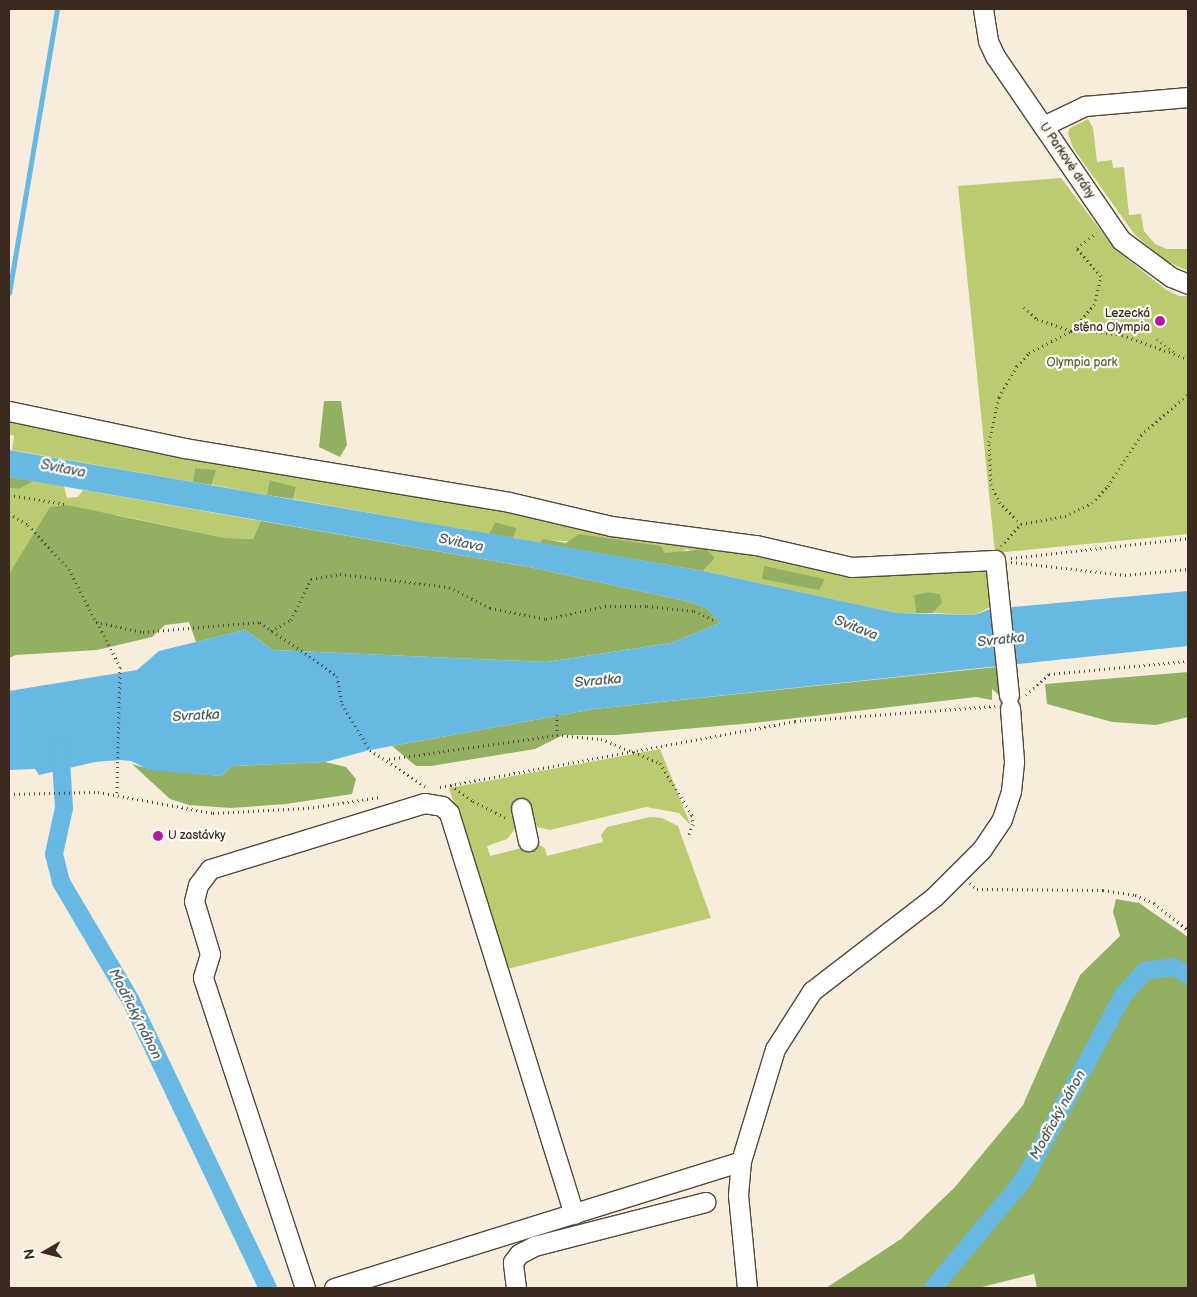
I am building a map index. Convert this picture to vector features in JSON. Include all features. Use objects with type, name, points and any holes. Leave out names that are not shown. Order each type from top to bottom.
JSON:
[{"type":"street","name":"U Parkové dráhy","points":[[983,9],[988,41],[995,56],[1121,240],[1171,277],[1188,284]]},
{"type":"street","points":[[1043,126],[1085,106],[1188,97]]},
{"type":"street","points":[[9,411],[184,448],[509,502],[611,526],[756,545],[851,567],[996,569],[1010,702],[1014,776],[1008,805],[982,849],[960,873],[812,991],[775,1049],[740,1161],[738,1195],[747,1288]]},
{"type":"street","points":[[305,1288],[202,977],[210,954],[194,901],[196,893],[210,869],[424,803],[442,806],[449,813],[574,1214]]},
{"type":"street","points":[[334,1288],[740,1161]]},
{"type":"street","points":[[516,1288],[513,1262],[519,1254],[534,1246],[705,1202]]},
{"type":"path","points":[[1021,524],[1000,503],[990,485],[989,442],[992,420],[999,397],[1017,366],[1042,344],[1071,331],[1094,305],[1101,276],[1077,248],[1110,224]]},
{"type":"path","points":[[1024,307],[1037,319],[1071,331],[1122,335],[1188,359]]},
{"type":"path","points":[[1157,338],[1176,354]]},
{"type":"path","points":[[996,569],[1009,534],[1021,524],[1034,524],[1065,516],[1092,503],[1108,486],[1141,435],[1188,394]]},
{"type":"path","points":[[9,495],[65,504]]},
{"type":"path","points":[[9,513],[28,525],[70,569],[120,668],[117,794]]},
{"type":"path","points":[[996,569],[1188,538]]},
{"type":"path","points":[[996,569],[1125,574],[1188,569]]},
{"type":"path","points":[[271,631],[292,620],[310,579],[340,574],[450,587],[490,608],[546,619],[605,606],[647,606],[694,611],[714,620]]},
{"type":"path","points":[[96,622],[143,632],[260,622],[298,651],[337,676],[342,704],[370,750],[388,759],[428,789],[419,790]]},
{"type":"path","points":[[436,788],[631,750],[819,718],[984,706],[1010,702],[1049,674],[1188,661]]},
{"type":"path","points":[[556,735],[557,715]]},
{"type":"path","points":[[388,759],[556,735],[601,739],[652,758],[666,771],[692,815],[693,824],[689,834]]},
{"type":"path","points":[[451,785],[473,801],[512,821],[524,824]]},
{"type":"path","points":[[9,794],[78,792],[117,794],[213,813],[308,808],[390,795]]},
{"type":"path","points":[[960,873],[977,889],[1103,890],[1136,894],[1154,903],[1188,930]]},
{"type":"green space","points":[[1088,119],[1093,128],[1097,162],[1112,160],[1113,168],[1124,167],[1129,215],[1141,214],[1144,231],[1155,244],[1167,249],[1188,249],[1188,271],[1164,260],[1135,235],[1073,148],[1068,133],[1070,128]]},
{"type":"green space","name":"Olympia park","points":[[1061,178],[1115,249],[1165,289],[1179,296],[1188,296],[1188,534],[995,553],[958,186]]},
{"type":"green space","points":[[324,401],[341,401],[347,445],[340,457],[319,447]]},
{"type":"green space","points":[[9,416],[740,547],[820,566],[984,569],[988,574],[992,606],[975,615],[933,613],[942,603],[940,594],[928,592],[914,595],[916,613],[897,613],[703,571],[715,558],[687,549],[677,554],[665,553],[660,546],[543,540],[540,543],[513,538],[517,528],[495,522],[489,534],[293,499],[296,487],[271,480],[267,495],[213,485],[215,470],[195,468],[193,482],[12,450],[14,436],[9,434]]},
{"type":"green space","points":[[195,468],[216,470],[212,485],[193,482]]},
{"type":"green space","points":[[9,477],[34,481],[19,489],[9,488]]},
{"type":"green space","points":[[270,480],[296,487],[293,499],[267,495]]},
{"type":"green space","points":[[34,481],[64,486],[67,498],[78,497],[83,490],[261,521],[253,539],[225,538],[117,515],[16,565],[9,573],[9,488],[19,489]]},
{"type":"green space","points":[[67,505],[225,538],[253,539],[261,521],[529,567],[691,602],[708,609],[720,623],[671,643],[546,662],[273,650],[245,630],[196,642],[189,622],[165,625],[152,637],[97,650],[16,655],[9,658],[9,574],[50,507]]},
{"type":"green space","points":[[495,522],[517,528],[513,538],[489,534]]},
{"type":"green space","points":[[579,534],[661,546],[665,553],[706,549],[715,558],[703,571],[540,543],[543,539],[566,543]]},
{"type":"green space","points":[[764,566],[825,579],[819,590],[762,579]]},
{"type":"green space","points":[[928,592],[940,594],[942,603],[933,613],[916,613],[914,595]]},
{"type":"green space","points":[[996,667],[999,695],[992,689],[992,700],[976,697],[753,723],[616,735],[563,735],[535,749],[431,766],[416,766],[392,746],[594,709]]},
{"type":"green space","points":[[1188,672],[1188,717],[1156,725],[1112,722],[1047,704],[1045,684]]},
{"type":"green space","points":[[660,749],[691,826],[679,813],[646,807],[550,830],[537,827],[527,816],[517,820],[515,829],[507,839],[487,846],[490,856],[537,844],[545,848],[547,856],[603,842],[601,835],[607,827],[650,817],[662,818],[678,826],[711,918],[507,969],[449,788]]},
{"type":"green space","points":[[325,762],[346,767],[356,779],[352,794],[286,804],[231,808],[189,805],[170,799],[132,764],[149,769],[221,776],[232,766]]},
{"type":"green space","points":[[1116,899],[1139,903],[1188,937],[1188,1288],[1037,1288],[1034,1274],[978,1288],[826,1288],[901,1239],[955,1187],[1023,1105],[1080,975],[1120,936],[1113,912]]},
{"type":"water","points":[[9,450],[703,571],[897,613],[975,615],[990,609],[1188,591],[1188,646],[594,709],[370,750],[325,762],[232,766],[221,776],[149,770],[131,761],[120,760],[95,762],[39,775],[35,769],[9,770],[9,691],[137,670],[159,651],[245,630],[273,650],[546,662],[671,643],[720,623],[708,609],[691,602],[529,567],[9,477]]},
{"type":"waterway","points":[[9,293],[57,9]]},
{"type":"waterway","name":"Modřický náhon","points":[[60,746],[64,808],[54,854],[61,882],[131,1001],[268,1288]]},
{"type":"waterway","name":"Modřický náhon","points":[[933,1288],[1024,1179],[1123,995],[1145,971],[1174,967],[1188,975]]},
{"type":"place","name":"Lezecká stěna Olympia","points":[[1160,321]]},
{"type":"place","name":"U zastávky","points":[[158,836]]},
{"type":"water label","name":"Svitava","points":[[63,469]]},
{"type":"water label","name":"Svitava","points":[[461,543]]},
{"type":"water label","name":"Svitava","points":[[856,628]]},
{"type":"water label","name":"Svratka","points":[[1001,640]]},
{"type":"water label","name":"Svratka","points":[[598,681]]},
{"type":"water label","name":"Svratka","points":[[196,716]]}]
